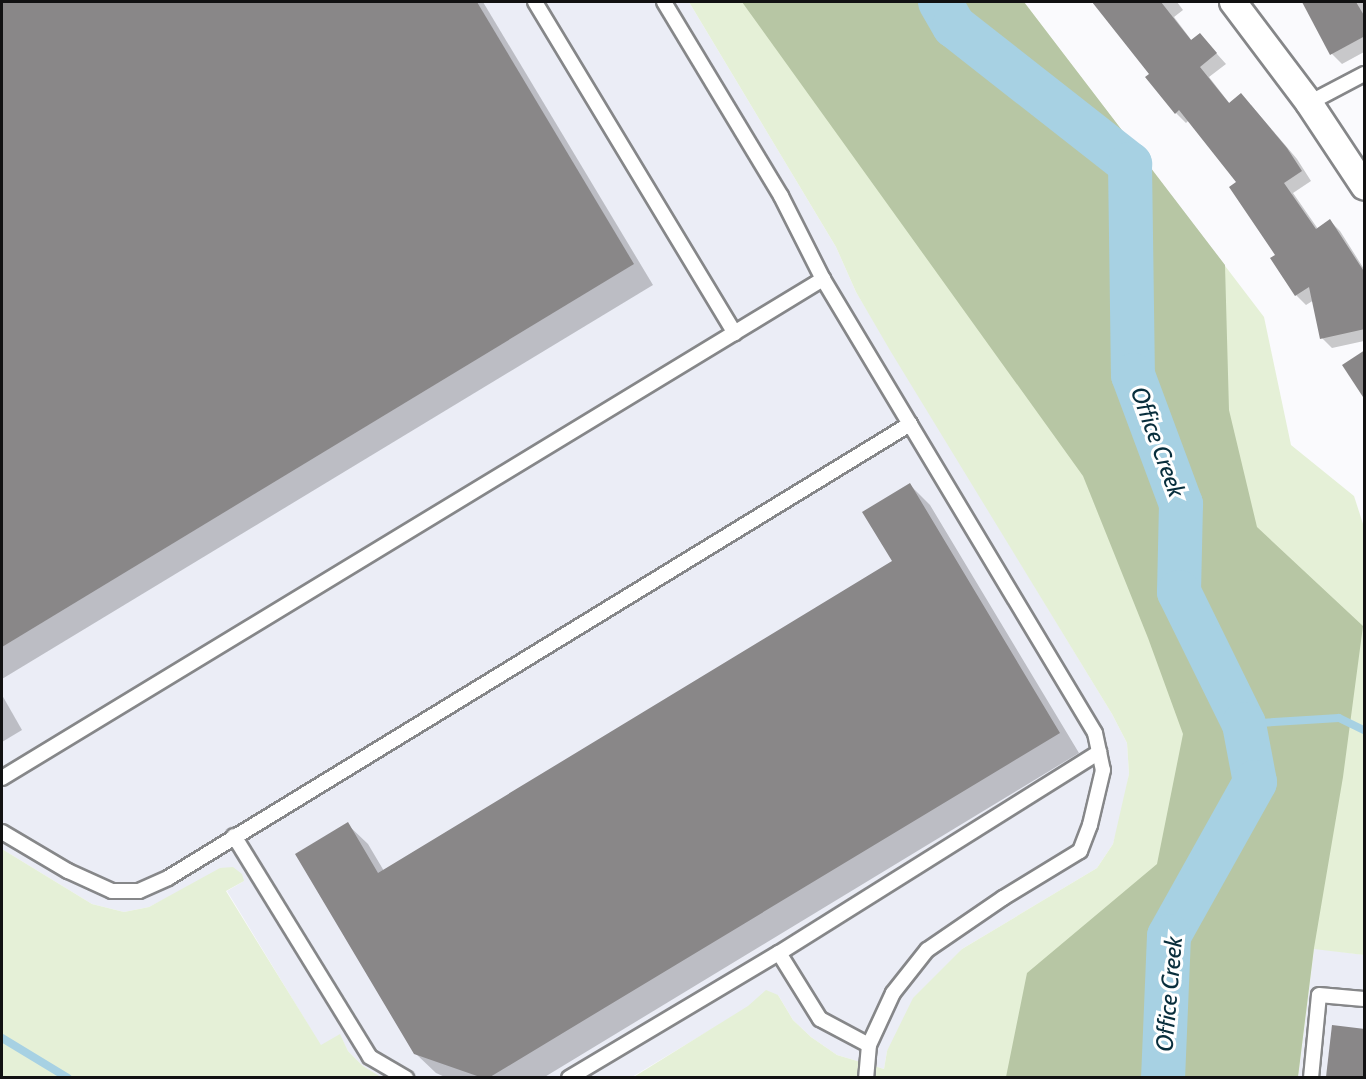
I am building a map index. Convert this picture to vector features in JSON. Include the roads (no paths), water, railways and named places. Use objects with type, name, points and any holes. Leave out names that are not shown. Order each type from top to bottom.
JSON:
[{"type":"street","points":[[1233,2],[1309,103],[1365,186]]},
{"type":"lane","points":[[535,2],[735,333]]},
{"type":"lane","points":[[664,2],[781,196],[823,279],[1095,733],[1103,770],[1090,825],[1080,851],[1003,898],[927,950],[892,993],[869,1045],[866,1077]]},
{"type":"lane","points":[[1309,103],[1365,74]]},
{"type":"lane","points":[[2,778],[823,279]]},
{"type":"lane","points":[[2,832],[68,871],[112,891],[139,891],[168,878],[910,424]]},
{"type":"lane","points":[[569,1077],[779,954],[1099,752]]},
{"type":"lane","points":[[234,836],[370,1057],[406,1077]]},
{"type":"lane","points":[[779,954],[819,1019],[869,1045]]},
{"type":"lane","points":[[1311,1077],[1319,995],[1365,999]]},
{"type":"waterway","name":"Office Creek","points":[[940,2],[954,26],[1130,164],[1133,375],[1181,504],[1179,592],[1244,724],[1255,782],[1169,936],[1163,1078]]},
{"type":"waterway","points":[[1244,724],[1339,718],[1364,730]]},
{"type":"waterway","points":[[2,1038],[68,1078]]}]
